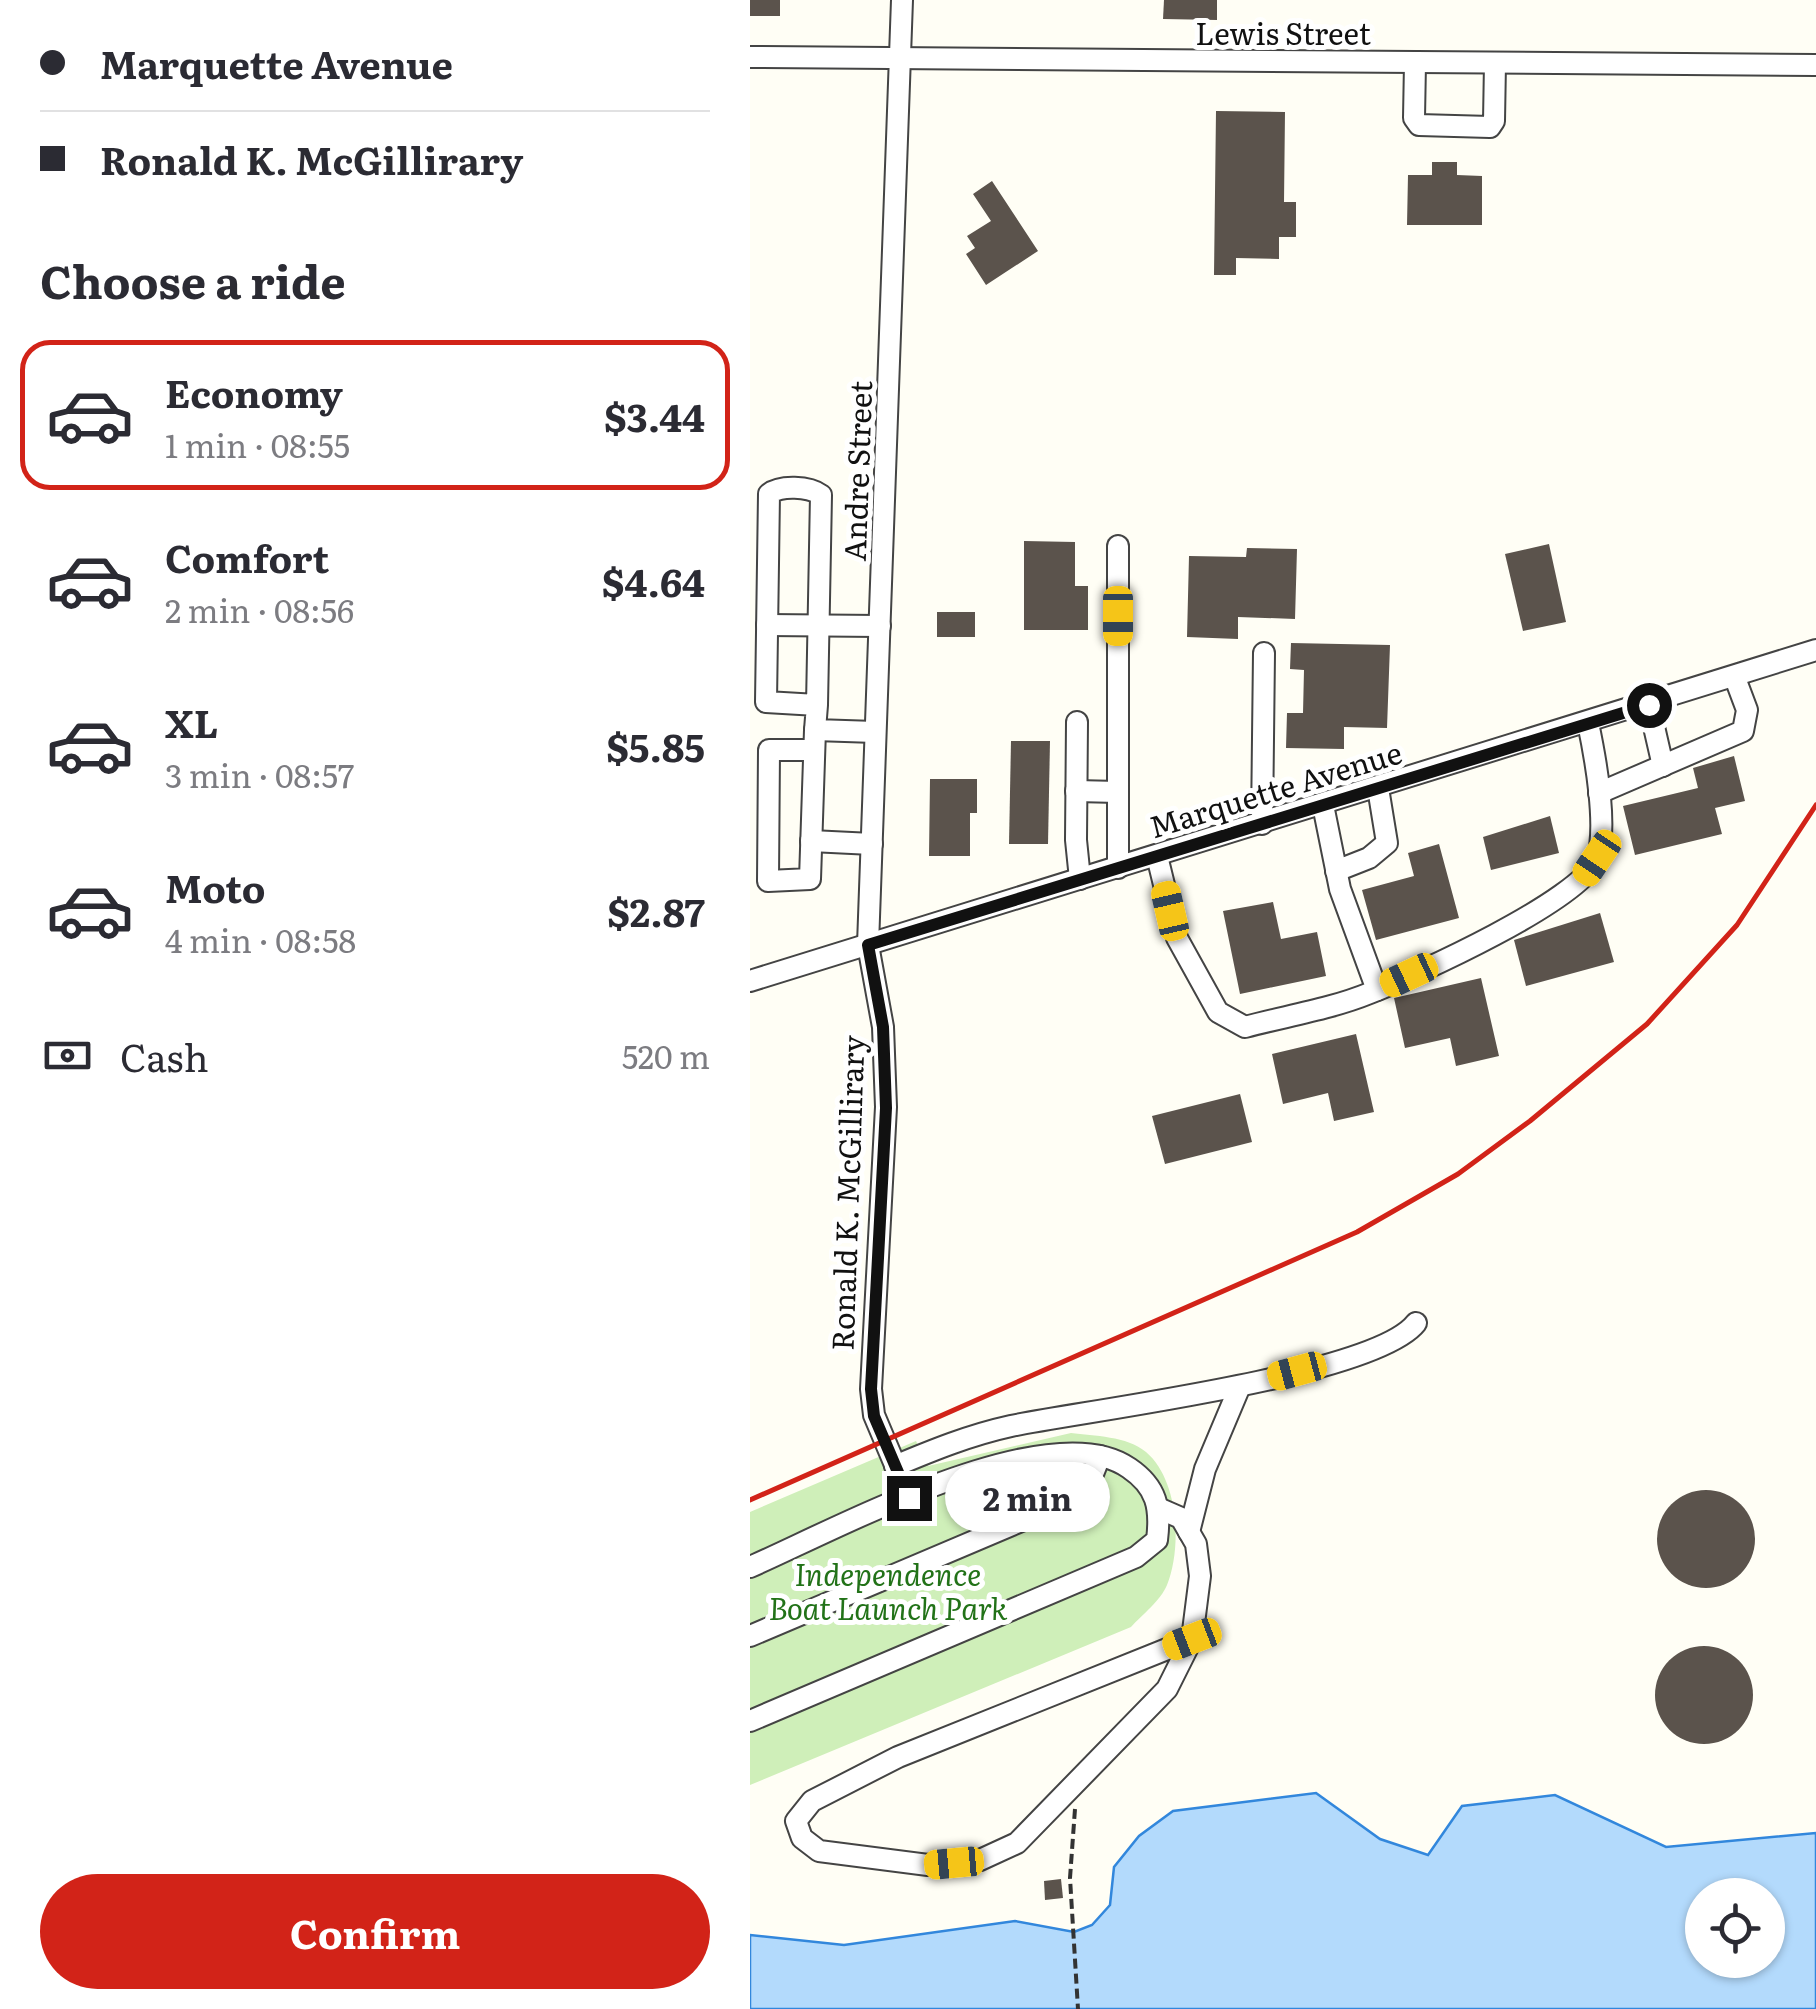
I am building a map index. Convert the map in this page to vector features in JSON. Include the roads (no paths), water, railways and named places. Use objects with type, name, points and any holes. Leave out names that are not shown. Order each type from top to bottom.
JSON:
[{"type":"street","name":"Andre Street","points":[[868,945],[902,0]]},
{"type":"street","name":"Lewis Street","points":[[750,57],[1816,65]]},
{"type":"street","points":[[1415,62],[1416,122],[1490,127],[1494,120],[1495,63]]},
{"type":"street","points":[[816,704],[766,702],[769,494],[777,489],[814,490],[821,495],[818,626],[816,704],[814,740],[810,880],[768,881],[769,750],[814,740],[876,732]]},
{"type":"street","points":[[1118,546],[1118,868]]},
{"type":"street","points":[[767,625],[880,626]]},
{"type":"street","name":"Marquette Avenue","points":[[750,981],[1588,724],[1816,650]]},
{"type":"street","points":[[1262,824],[1264,653]]},
{"type":"street","points":[[1599,794],[1743,731],[1747,710],[1735,678]]},
{"type":"street","points":[[1649,705],[1664,766]]},
{"type":"street","points":[[1076,722],[1080,880]]},
{"type":"street","points":[[1157,856],[1176,938],[1218,1012],[1246,1027],[1376,990],[1505,930],[1583,879],[1597,858],[1599,794],[1588,724]]},
{"type":"street","points":[[1336,871],[1369,858],[1386,843],[1378,788]]},
{"type":"street","points":[[1076,792],[1118,792]]},
{"type":"street","points":[[1324,805],[1336,871],[1376,990]]},
{"type":"street","points":[[811,842],[872,844]]},
{"type":"street","name":"Ronald K. McGillirary","points":[[868,945],[883,1027],[886,1108],[871,1389],[874,1416],[909,1498]]},
{"type":"street","points":[[895,1466],[957,1440],[1010,1427],[1240,1386],[1384,1346],[1416,1323]]},
{"type":"street","points":[[1189,1532],[1205,1469],[1240,1386]]},
{"type":"street","points":[[750,1567],[909,1498],[1013,1459],[1051,1451],[1116,1458],[1142,1477],[1156,1496],[1158,1508],[1157,1540],[1136,1558],[750,1721]]},
{"type":"street","points":[[750,1636],[1085,1494],[1100,1456]]},
{"type":"street","points":[[1158,1508],[1181,1518],[1189,1532],[1200,1576],[1192,1639],[1167,1689],[1017,1843],[980,1860],[928,1865],[819,1851],[802,1838],[796,1821],[812,1801],[898,1756],[1192,1639]]},
{"type":"water","points":[[1316,1793],[1380,1839],[1428,1855],[1462,1806],[1555,1795],[1666,1847],[1816,1833],[1816,2009],[750,2009],[750,1935],[844,1945],[1015,1921],[1074,1932],[1092,1925],[1110,1905],[1114,1867],[1139,1836],[1173,1811]]},
{"type":"railway","points":[[750,1500],[1357,1232],[1458,1174],[1530,1121],[1647,1024],[1737,925],[1816,805]]},
{"type":"park label","name":"Independence Boat Launch Park","points":[[888,1590]]}]
